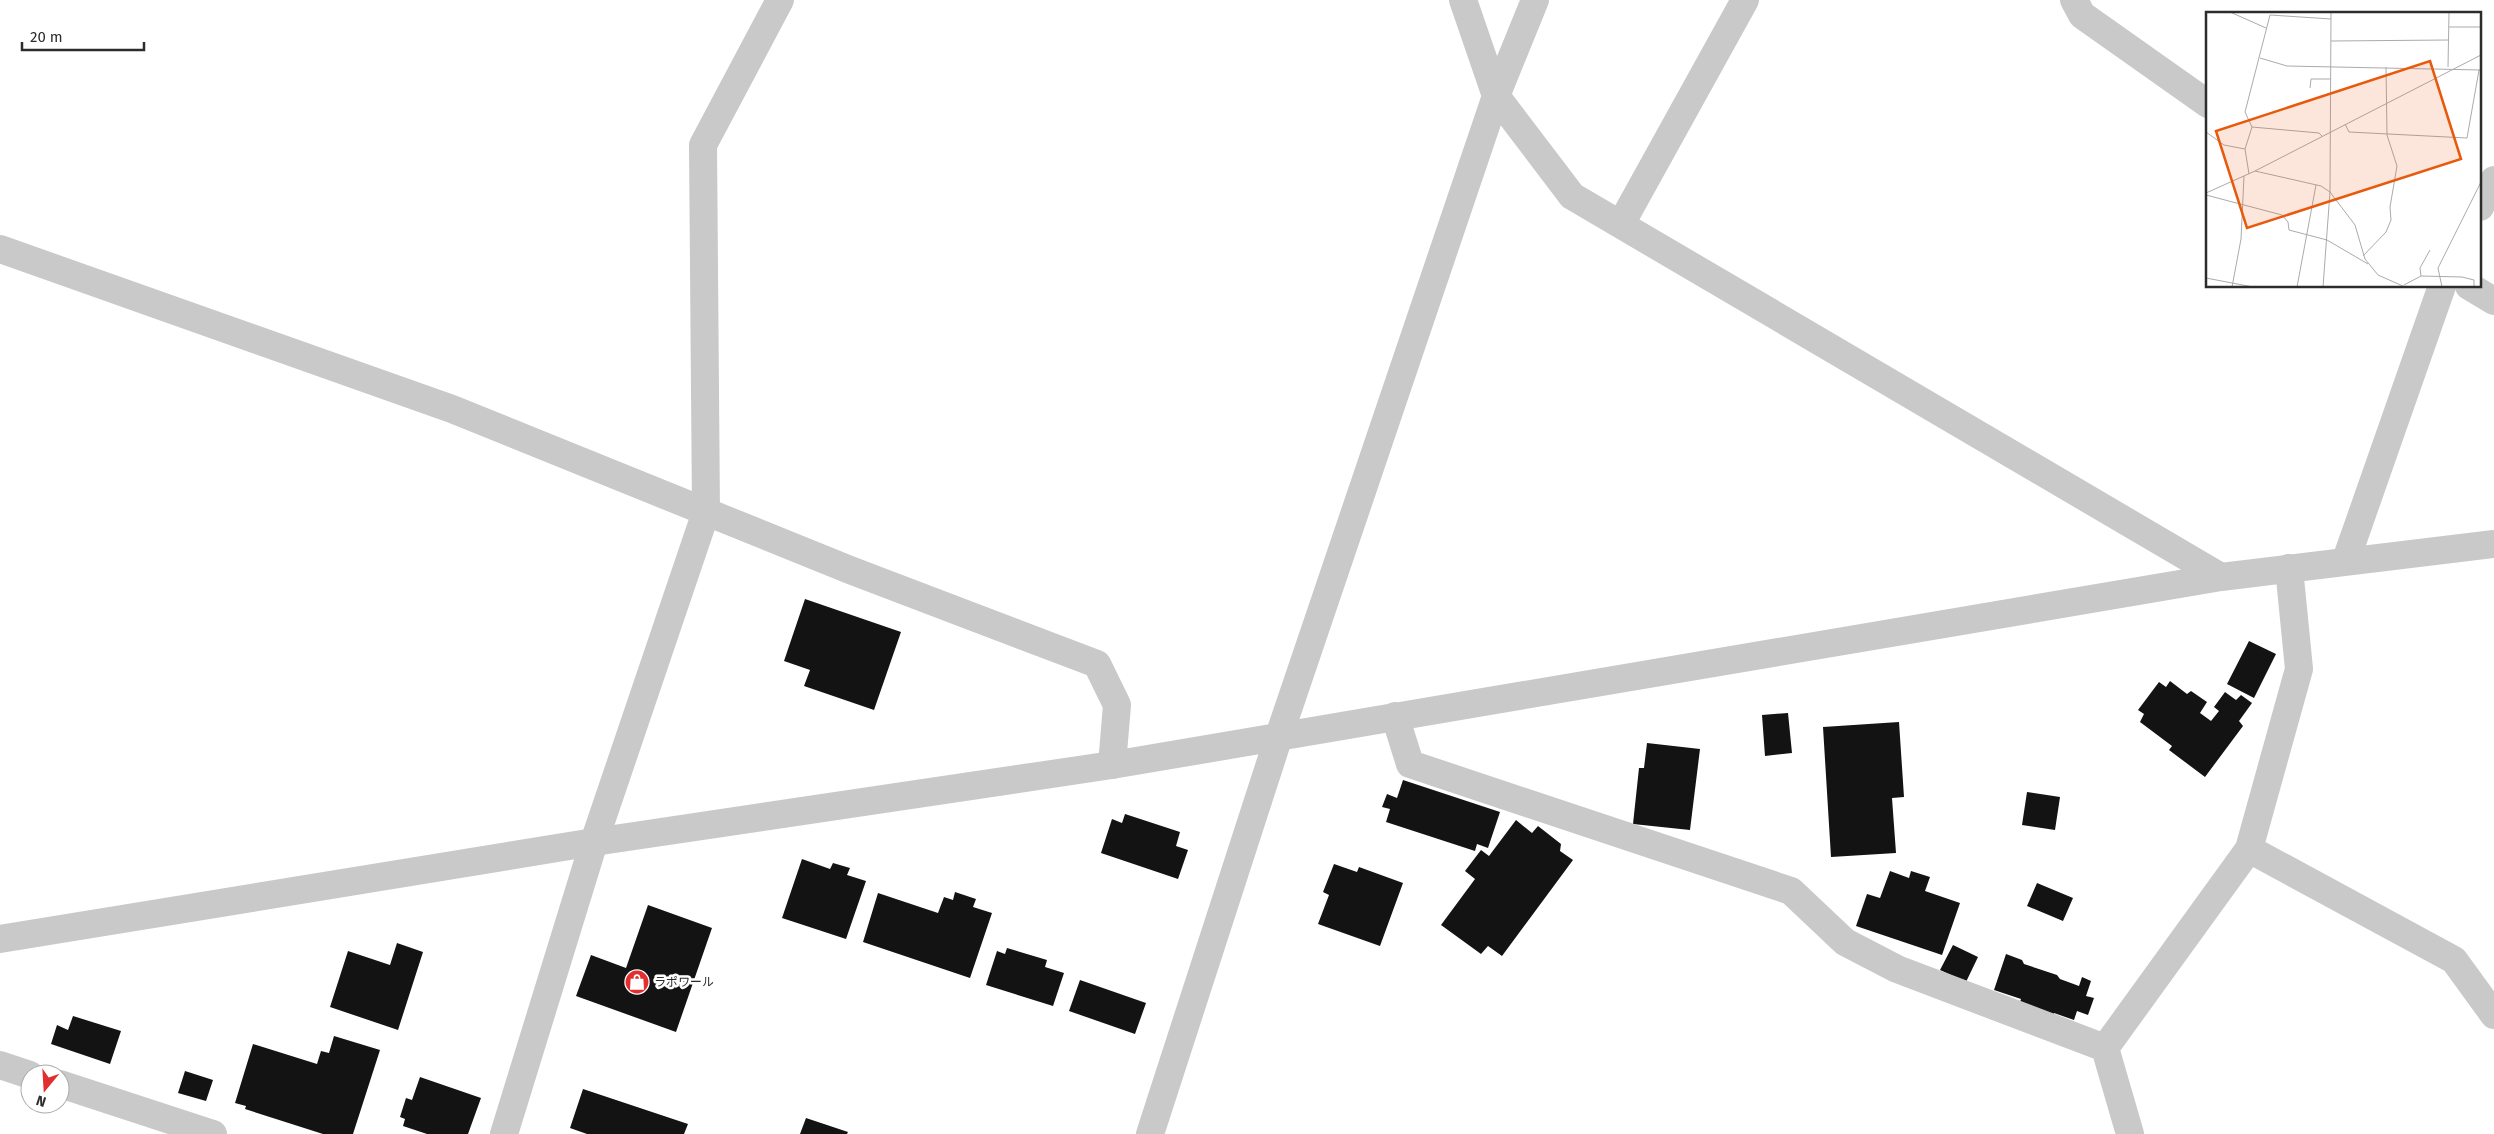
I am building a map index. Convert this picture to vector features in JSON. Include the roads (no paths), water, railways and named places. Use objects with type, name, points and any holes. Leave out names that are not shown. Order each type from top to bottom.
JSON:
[{"type":"street","points":[[504,1134],[594,842],[706,512],[703,145],[780,0]]},
{"type":"street","points":[[1463,0],[1496,96],[1572,196],[2221,577]]},
{"type":"street","points":[[1150,1134],[1279,736],[1496,96],[1535,0]]},
{"type":"street","points":[[1621,224],[1745,0]]},
{"type":"street","points":[[2074,0],[2082,15],[2206,103]]},
{"type":"street","points":[[2482,203],[2494,180]]},
{"type":"street","points":[[0,249],[452,409],[850,570],[1097,664],[1117,705],[1112,764]]},
{"type":"street","points":[[2346,560],[2441,288]]},
{"type":"street","points":[[2472,288],[2494,301]]},
{"type":"street","points":[[0,939],[594,842],[1112,764],[2221,577],[2346,560],[2494,544]]},
{"type":"street","points":[[2105,1048],[2249,850],[2298,670],[2289,568]]},
{"type":"street","points":[[1395,716],[1410,764],[1791,891],[1845,942],[1897,969],[2105,1048]]},
{"type":"street","points":[[2249,850],[2454,960],[2494,1016]]},
{"type":"street","points":[[2105,1048],[2130,1134]]},
{"type":"street","points":[[0,1065],[20,1072]]},
{"type":"street","points":[[70,1087],[213,1134]]},
{"type":"place","name":"ラポワール","points":[[637,982]]}]
